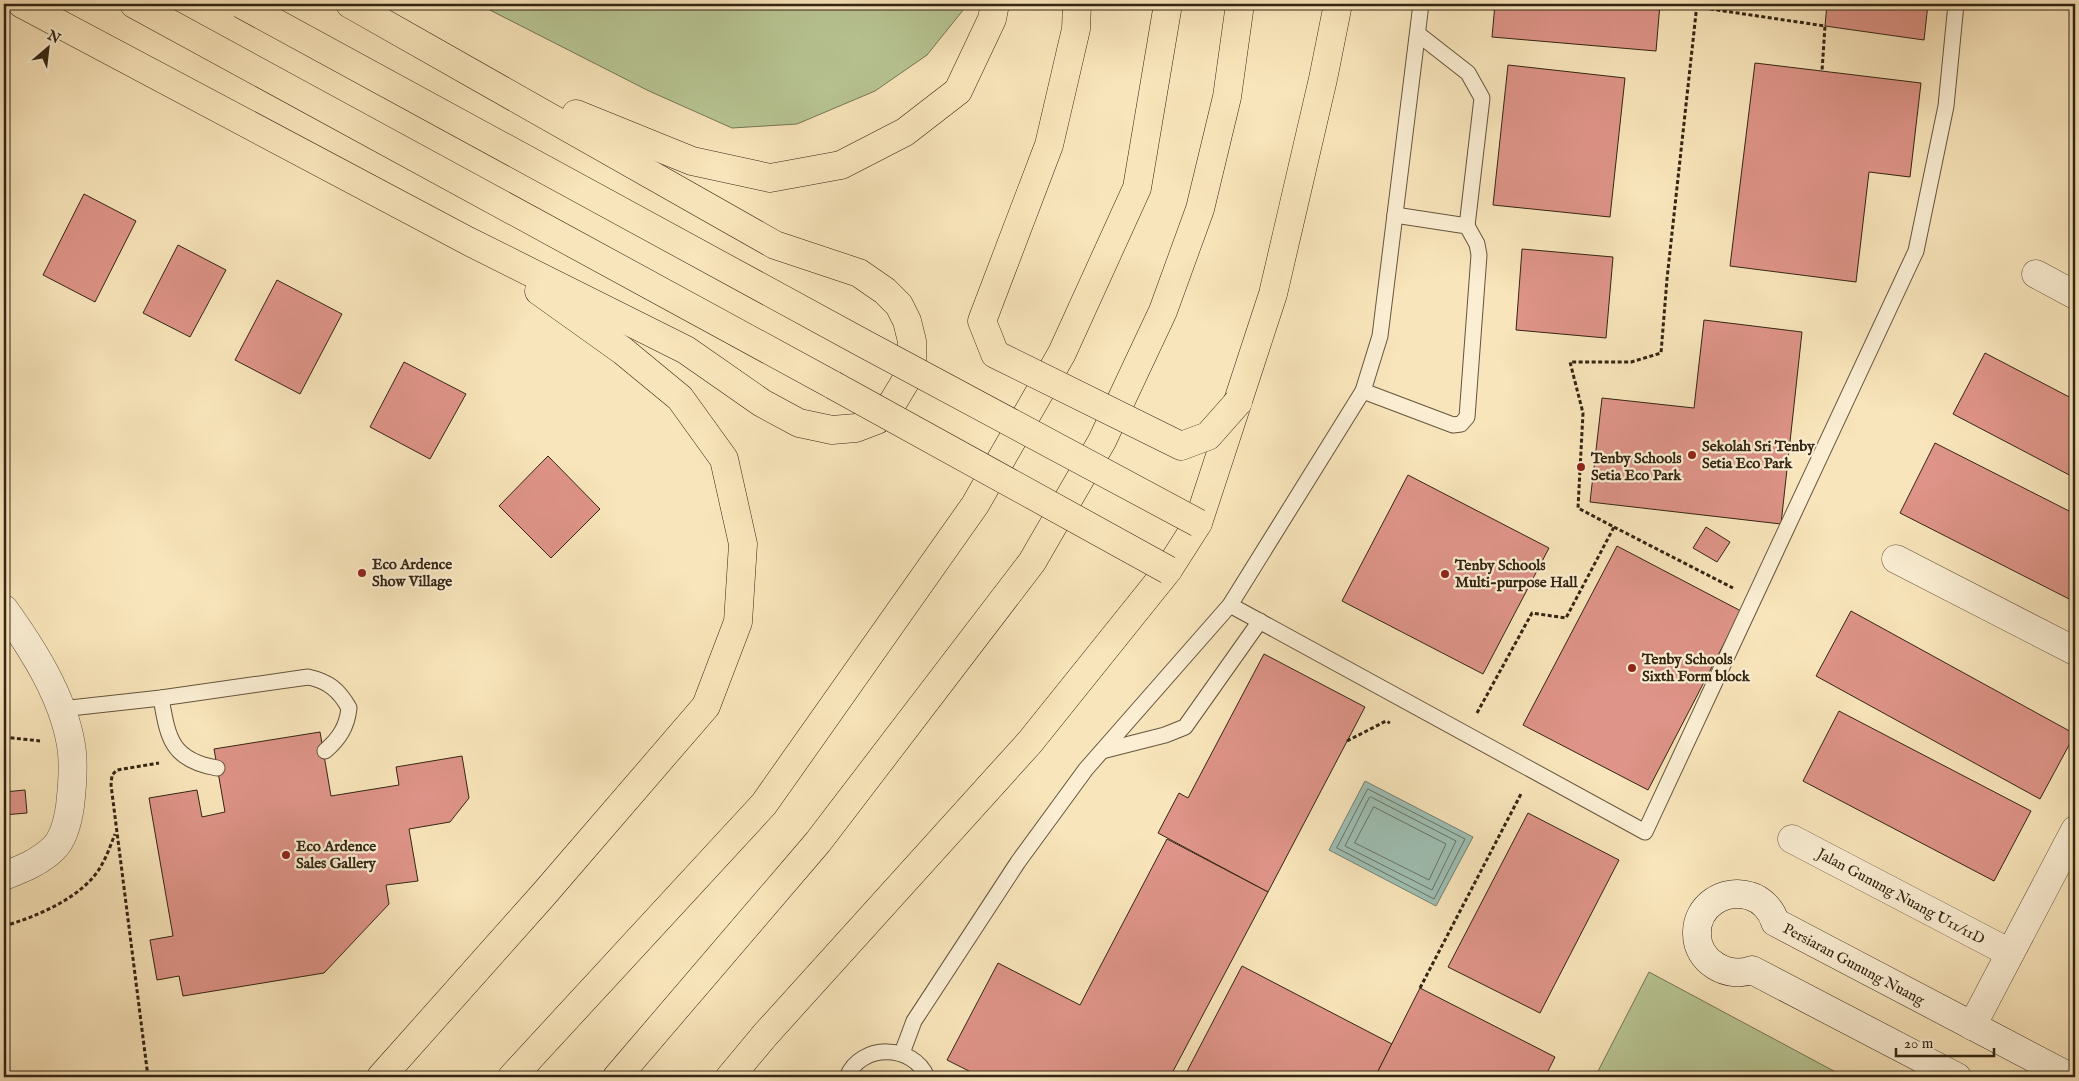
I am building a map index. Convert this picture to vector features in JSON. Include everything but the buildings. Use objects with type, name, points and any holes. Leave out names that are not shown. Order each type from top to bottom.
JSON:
[{"type":"highway","points":[[6,4],[66,28]]},
{"type":"highway","points":[[22,4],[468,241],[686,350],[762,403],[799,423],[832,430],[856,428],[877,420],[893,402],[912,363],[912,341],[907,320],[899,305],[885,290],[858,273],[775,245],[350,4]]},
{"type":"highway","points":[[134,4],[1168,570]]},
{"type":"highway","points":[[241,4],[861,342],[1198,523]]},
{"type":"highway","points":[[444,56],[597,124],[692,161],[770,178],[841,166],[913,126],[958,91],[992,20],[995,4]]},
{"type":"highway","points":[[1077,4],[1076,29],[1048,145],[982,321],[995,354],[1181,446],[1208,436],[1238,402]]},
{"type":"highway","points":[[512,1077],[764,804],[975,505],[1062,353],[1137,188],[1168,4]]},
{"type":"highway","points":[[618,1077],[818,842],[1032,562],[1102,441],[1163,311],[1200,209],[1227,97],[1240,4]]},
{"type":"highway","points":[[730,1077],[765,1035],[1030,742],[1168,570],[1198,523],[1274,294],[1323,79],[1338,4]]},
{"type":"highway","points":[[381,1077],[544,894],[706,706],[738,622],[743,544],[724,459],[680,398],[623,351],[468,241]]},
{"type":"street","points":[[2036,274],[2075,295]]},
{"type":"street","points":[[1896,559],[2075,650]]},
{"type":"street","points":[[4,608],[32,649],[60,709],[71,746],[71,796],[67,822],[55,847],[36,863],[4,876]]},
{"type":"street","points":[[1972,1026],[2075,830]]},
{"type":"street","name":"Jalan Gunung Nuang U11/11D","points":[[1792,839],[2010,953]]},
{"type":"street","name":"Persiaran Gunung Nuang","points":[[1957,1077],[1752,970],[1732,973],[1719,969],[1708,960],[1700,948],[1697,935],[1698,921],[1705,909],[1715,899],[1728,894],[1742,893],[1755,898],[1766,906],[1775,922],[2070,1077]]},
{"type":"lane","points":[[362,4],[444,56]]},
{"type":"lane","points":[[902,1053],[914,1022],[1018,862],[1086,769],[1230,605],[1363,391],[1380,336],[1421,4]]},
{"type":"lane","points":[[1230,605],[1646,832],[1916,251],[1946,106],[1956,4]]},
{"type":"lane","points":[[1363,391],[1453,425],[1461,424],[1467,417],[1479,255],[1477,244],[1467,226],[1482,98],[1468,73],[1418,34]]},
{"type":"lane","points":[[1395,216],[1467,226]]},
{"type":"lane","points":[[1102,751],[1165,735],[1185,727],[1260,621]]},
{"type":"lane","points":[[60,709],[161,698],[308,677],[322,680],[333,687],[342,696],[349,708],[344,730],[336,742],[325,751]]},
{"type":"lane","points":[[161,698],[167,733],[175,748],[187,759],[201,766],[216,768]]},
{"type":"lane","points":[[848,1077],[850,1071],[860,1061],[873,1054],[887,1051],[902,1053],[915,1060],[928,1077]]},
{"type":"path","points":[[1754,599],[1578,508],[1583,413],[1570,362],[1631,362],[1661,352],[1697,5],[1825,26],[1822,71]]},
{"type":"path","points":[[1466,734],[1532,613],[1566,618],[1614,527]]},
{"type":"path","points":[[1347,741],[1386,721],[1395,725]]},
{"type":"path","points":[[148,1077],[110,785],[112,775],[117,770],[187,759]]},
{"type":"path","points":[[1420,988],[1522,791]]},
{"type":"path","points":[[4,926],[31,918],[65,899],[83,886],[101,867],[116,832]]},
{"type":"green space","points":[[478,4],[968,4],[927,55],[875,91],[797,124],[732,128],[649,91]]},
{"type":"green space","points":[[1649,972],[1845,1077],[1595,1077]]},
{"type":"water","points":[[1365,781],[1473,837],[1436,906],[1329,850]]},
{"type":"place","name":"Sekolah Sri Tenby Setia Eco Park","points":[[1692,455]]},
{"type":"place","name":"Tenby Schools Setia Eco Park","points":[[1581,467]]},
{"type":"place","name":"Eco Ardence Show Village","points":[[362,573]]},
{"type":"place","name":"Tenby Schools Multi-purpose Hall","points":[[1445,574]]},
{"type":"place","name":"Tenby Schools Sixth Form block","points":[[1632,668]]},
{"type":"place","name":"Eco Ardence Sales Gallery","points":[[286,855]]}]
